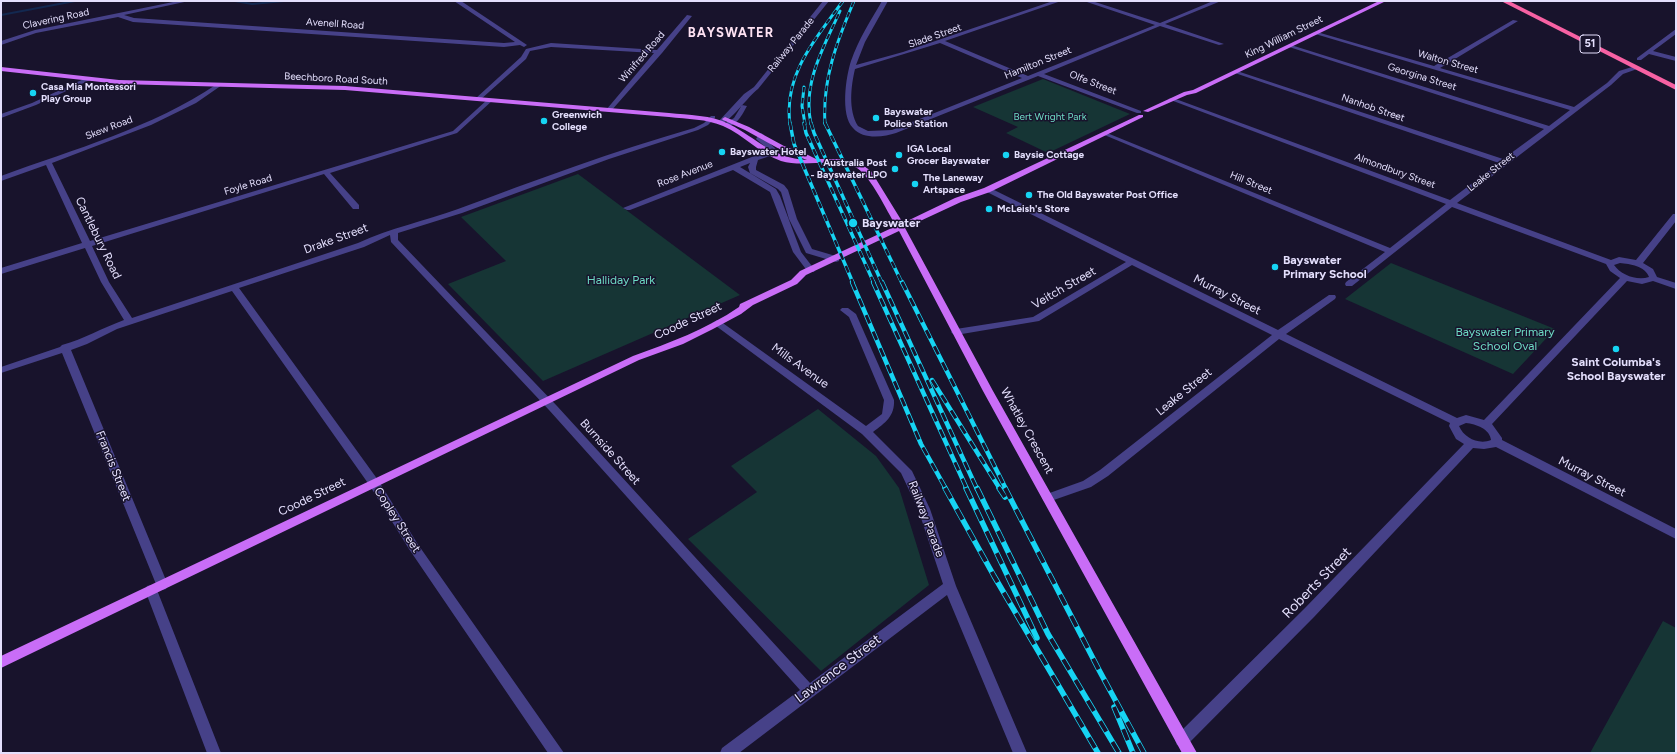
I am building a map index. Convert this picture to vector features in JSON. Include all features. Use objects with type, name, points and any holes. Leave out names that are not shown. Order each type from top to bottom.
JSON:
[{"type":"highway","name":"51","points":[[1504,1],[1676,88]]},
{"type":"main road","name":"King William Street","points":[[903,230],[966,197],[987,190],[1105,134],[1144,113],[1175,100],[1194,95],[1194,92],[1383,1]]},
{"type":"main road","name":"Beechboro Road South","points":[[1,69],[144,84],[329,87],[670,115],[734,122]]},
{"type":"main road","points":[[724,122],[770,153]]},
{"type":"main road","points":[[734,122],[761,135]]},
{"type":"main road","name":"Whatley Crescent","points":[[761,135],[781,148],[791,152],[807,155],[813,161]]},
{"type":"main road","name":"Whatley Crescent","points":[[770,153],[791,161],[805,162],[839,160],[858,166],[868,173],[903,230],[956,332],[1190,753]]},
{"type":"main road","name":"King William Street","points":[[922,224],[979,197],[987,190]]},
{"type":"main road","name":"Coode Street","points":[[794,282],[803,274],[811,270],[903,230],[922,224]]},
{"type":"main road","name":"Coode Street","points":[[1,662],[636,358],[669,338],[729,310],[749,304],[794,282],[804,280],[903,230]]},
{"type":"main road","name":"Coode Street","points":[[636,358],[657,351],[717,323],[735,314],[749,304]]},
{"type":"street","name":"Clavering Road","points":[[1,43],[35,32],[186,1]]},
{"type":"street","points":[[459,1],[522,43],[528,50]]},
{"type":"street","name":"Railway Parade","points":[[724,122],[750,92],[756,88],[826,1]]},
{"type":"street","points":[[851,70],[855,56],[885,1]]},
{"type":"street","name":"Slade Street","points":[[851,70],[872,68],[1058,1]]},
{"type":"street","points":[[1087,1],[1221,44]]},
{"type":"street","name":"Hamilton Street","points":[[851,70],[848,96],[852,123],[856,128],[864,132],[877,134],[894,132],[1218,1]]},
{"type":"street","name":"Avenell Road","points":[[129,13],[147,20]]},
{"type":"street","name":"Avenell Road","points":[[118,15],[126,19],[482,44],[511,45],[522,43]]},
{"type":"street","name":"Winifred Road","points":[[609,110],[660,52],[689,16]]},
{"type":"street","points":[[1435,68],[1515,21]]},
{"type":"street","points":[[1639,59],[1676,31]]},
{"type":"street","name":"Walton Street","points":[[1315,33],[1574,109]]},
{"type":"street","points":[[942,42],[1028,78]]},
{"type":"street","points":[[528,50],[551,45],[660,52]]},
{"type":"street","name":"Georgina Street","points":[[1289,46],[1549,128]]},
{"type":"street","points":[[478,99],[524,58],[528,50]]},
{"type":"street","points":[[1649,52],[1676,59]]},
{"type":"street","name":"Leake Street","points":[[1349,284],[1504,162],[1609,84],[1625,69],[1637,68]]},
{"type":"street","name":"Nanhob Street","points":[[1235,72],[1504,162]]},
{"type":"street","name":"Olfe Street","points":[[1039,74],[1144,113]]},
{"type":"street","points":[[1,116],[34,104],[88,79]]},
{"type":"street","name":"Skew Road","points":[[1,179],[155,121],[194,102],[219,85]]},
{"type":"street","name":"Railway Parade","points":[[734,122],[743,107],[756,92],[756,88]]},
{"type":"street","name":"Foyle Road","points":[[1,271],[455,132],[490,100]]},
{"type":"street","name":"Almondbury Street","points":[[1175,100],[1611,263]]},
{"type":"street","name":"Drake Street","points":[[681,132],[700,118]]},
{"type":"street","name":"Drake Street","points":[[1,370],[65,347],[84,342],[130,322],[234,288],[696,128],[712,119]]},
{"type":"street","name":"Hill Street","points":[[1105,134],[1390,251]]},
{"type":"street","points":[[761,135],[760,139],[772,147],[773,150],[770,153]]},
{"type":"street","name":"Rose Avenue","points":[[627,208],[770,153]]},
{"type":"street","points":[[755,159],[752,167],[753,171],[781,187],[785,192],[793,219],[809,251],[836,259]]},
{"type":"street","name":"Cantlebury Road","points":[[48,162],[105,282],[130,322]]},
{"type":"street","points":[[734,167],[773,191],[797,252],[811,270]]},
{"type":"street","points":[[326,172],[356,207]]},
{"type":"street","name":"Murray Street","points":[[987,190],[1456,422]]},
{"type":"street","points":[[1638,264],[1676,216]]},
{"type":"street","name":"Burnside Street","points":[[394,233],[394,240],[546,401],[809,691]]},
{"type":"street","points":[[1653,278],[1654,275],[1651,271],[1638,264],[1619,260],[1611,263],[1610,265],[1615,272],[1626,277],[1646,281],[1653,278],[1676,286]]},
{"type":"street","name":"Veitch Street","points":[[956,332],[1036,319],[1132,262]]},
{"type":"street","points":[[1485,425],[1626,277]]},
{"type":"street","name":"Copley Street","points":[[234,288],[374,483],[413,546],[557,753]]},
{"type":"street","name":"Leake Street","points":[[1048,498],[1087,484],[1104,473],[1278,335],[1332,297]]},
{"type":"street","points":[[845,310],[853,316],[889,400],[890,409],[887,416],[866,431]]},
{"type":"street","name":"Mills Avenue","points":[[717,323],[866,431]]},
{"type":"street","name":"Francis Street","points":[[65,347],[156,587],[214,753]]},
{"type":"street","points":[[1466,420],[1485,425],[1495,434],[1496,442],[1487,446],[1471,443],[1458,435],[1454,426],[1456,422],[1466,420]]},
{"type":"street","name":"Railway Parade","points":[[866,431],[906,471],[924,509],[950,586],[1020,753]]},
{"type":"street","name":"Murray Street","points":[[1496,442],[1676,534]]},
{"type":"street","name":"Roberts Street","points":[[1182,740],[1309,613],[1471,443]]},
{"type":"street","name":"Lawrence Street","points":[[727,753],[950,586]]},
{"type":"green space","name":"Bert Wright Park","points":[[1043,79],[1130,114],[1048,153],[1006,133],[1018,127],[973,107]]},
{"type":"green space","name":"Halliday Park","points":[[578,174],[740,295],[543,381],[448,284],[506,261],[461,217]]},
{"type":"green space","name":"Bayswater Primary School Oval","points":[[1391,263],[1555,329],[1513,374],[1345,299]]},
{"type":"green space","points":[[818,409],[876,456],[899,488],[929,585],[821,671],[688,539],[757,492],[731,466]]},
{"type":"green space","points":[[1663,621],[1676,628],[1676,753],[1590,753]]},
{"type":"waterway","points":[[1,15],[75,1]]},
{"type":"waterway","points":[[235,1],[252,4],[284,1]]},
{"type":"railway","points":[[790,124],[789,106],[797,73],[813,43],[843,1]]},
{"type":"railway","points":[[825,123],[828,76],[842,31],[854,1]]},
{"type":"railway","points":[[811,124],[809,94],[812,80],[821,52],[840,11]]},
{"type":"railway","points":[[804,87],[802,106],[805,124]]},
{"type":"railway","points":[[790,123],[794,144],[853,283]]},
{"type":"railway","points":[[804,123],[806,133],[874,283]]},
{"type":"railway","points":[[811,123],[814,133],[882,283]]},
{"type":"railway","points":[[825,123],[902,283]]},
{"type":"railway","points":[[852,282],[921,444],[946,489]]},
{"type":"railway","points":[[873,282],[967,489]]},
{"type":"railway","points":[[882,282],[977,489]]},
{"type":"railway","points":[[902,282],[1006,489]]},
{"type":"railway","points":[[932,380],[1000,489]]},
{"type":"railway","points":[[945,488],[994,576],[1098,753]]},
{"type":"railway","points":[[966,488],[1037,638]]},
{"type":"railway","points":[[977,488],[1048,634],[1119,753]]},
{"type":"railway","points":[[999,488],[1005,497]]},
{"type":"railway","points":[[1005,488],[1099,670],[1144,753]]},
{"type":"railway","points":[[1114,707],[1133,753]]},
{"type":"place","name":"Casa Mia Montessori Play Group","points":[[33,93]]},
{"type":"place","name":"Bayswater Police Station","points":[[876,118]]},
{"type":"place","name":"Greenwich College","points":[[544,121]]},
{"type":"place","name":"Bayswater Hotel","points":[[722,152]]},
{"type":"place","name":"IGA Local Grocer Bayswater","points":[[899,155]]},
{"type":"place","name":"Baysie Cottage","points":[[1006,155]]},
{"type":"place","name":"Australia Post - Bayswater LPO","points":[[895,169]]},
{"type":"place","name":"The Laneway Artspace","points":[[915,184]]},
{"type":"place","name":"The Old Bayswater Post Office","points":[[1029,195]]},
{"type":"place","name":"McLeish's Store","points":[[989,209]]},
{"type":"place","name":"Bayswater","points":[[853,223]]},
{"type":"place","name":"Bayswater Primary School","points":[[1275,267]]},
{"type":"place","name":"Saint Columba's School Bayswater","points":[[1616,349]]},
{"type":"district","name":"BAYSWATER","points":[[731,33]]}]
